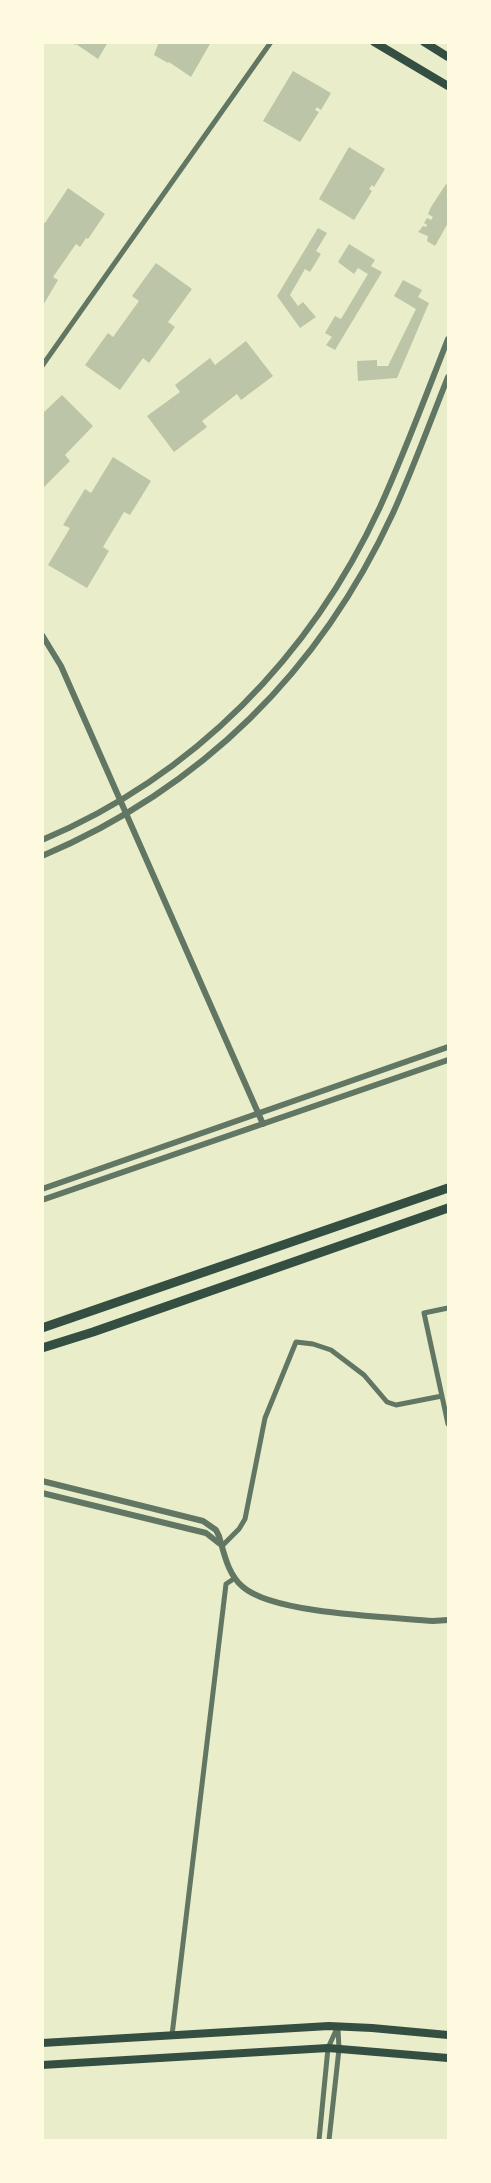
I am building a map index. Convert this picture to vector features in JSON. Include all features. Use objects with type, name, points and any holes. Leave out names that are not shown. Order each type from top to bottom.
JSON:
[{"type":"highway","points":[[42,1328],[448,1188]]},
{"type":"highway","points":[[42,1348],[448,1208]]},
{"type":"main road","points":[[374,42],[448,86]]},
{"type":"main road","points":[[424,42],[448,57]]},
{"type":"main road","points":[[42,2042],[338,2026],[448,2035]]},
{"type":"main road","points":[[42,2065],[328,2048],[448,2058]]},
{"type":"street","points":[[42,366],[271,42]]},
{"type":"street","points":[[42,840],[121,802],[178,762],[236,713],[263,685],[313,622],[357,550],[380,507],[448,339]]},
{"type":"street","points":[[42,856],[103,828],[166,790],[246,723],[279,688],[325,630],[370,558],[393,513],[448,377]]},
{"type":"street","points":[[42,635],[61,666],[263,1124]]},
{"type":"street","points":[[42,1189],[448,1048]]},
{"type":"street","points":[[42,1200],[448,1060]]},
{"type":"street","points":[[448,1308],[424,1313],[448,1424]]},
{"type":"street","points":[[222,1546],[239,1529],[245,1519],[265,1418],[296,1342],[313,1344],[331,1350],[364,1375],[387,1402],[396,1405],[442,1396]]},
{"type":"street","points":[[42,1481],[204,1521],[216,1530],[235,1578],[243,1587],[271,1601],[327,1612],[433,1621],[448,1620]]},
{"type":"street","points":[[42,1493],[206,1533],[215,1538],[222,1546]]},
{"type":"street","points":[[172,2035],[226,1584],[235,1578]]},
{"type":"street","points":[[319,2140],[328,2048],[338,2026]]},
{"type":"street","points":[[329,2140],[339,2049],[338,2026]]},
{"type":"building","points":[[70,42],[108,42],[98,59]]},
{"type":"building","points":[[159,42],[211,42],[191,77],[169,62],[154,55]]},
{"type":"building","points":[[293,71],[331,93],[321,110],[317,107],[315,110],[319,112],[300,142],[263,121]]},
{"type":"building","points":[[349,147],[385,169],[374,187],[372,185],[369,189],[372,191],[354,220],[319,199]]},
{"type":"building","points":[[446,184],[448,186],[448,223],[435,246],[427,241],[428,236],[418,232],[423,226],[426,227],[427,225],[424,223],[427,218],[431,220],[433,217],[428,214]]},
{"type":"building","points":[[68,188],[105,214],[88,239],[86,238],[80,247],[76,244],[53,277],[58,280],[42,307],[42,221],[45,223]]},
{"type":"building","points":[[318,228],[327,233],[316,251],[321,254],[310,272],[305,269],[290,295],[298,306],[303,302],[316,317],[300,328],[277,296]]},
{"type":"building","points":[[349,244],[375,260],[371,266],[382,272],[335,350],[326,345],[332,337],[325,333],[335,316],[341,319],[368,274],[358,268],[354,274],[338,262]]},
{"type":"building","points":[[156,263],[192,289],[168,322],[175,327],[149,363],[143,358],[120,390],[85,365],[108,333],[113,337],[139,301],[132,296]]},
{"type":"building","points":[[403,280],[422,290],[418,297],[429,303],[397,378],[358,381],[357,361],[377,360],[377,366],[388,366],[416,309],[394,296]]},
{"type":"building","points":[[246,341],[273,376],[241,400],[237,394],[202,421],[207,427],[174,452],[147,416],[180,392],[175,385],[210,358],[215,365]]},
{"type":"building","points":[[62,395],[93,426],[65,455],[70,461],[42,489],[42,414]]},
{"type":"building","points":[[113,457],[151,481],[130,515],[124,512],[103,547],[109,551],[87,588],[48,565],[70,528],[63,525],[85,489],[91,493]]}]
